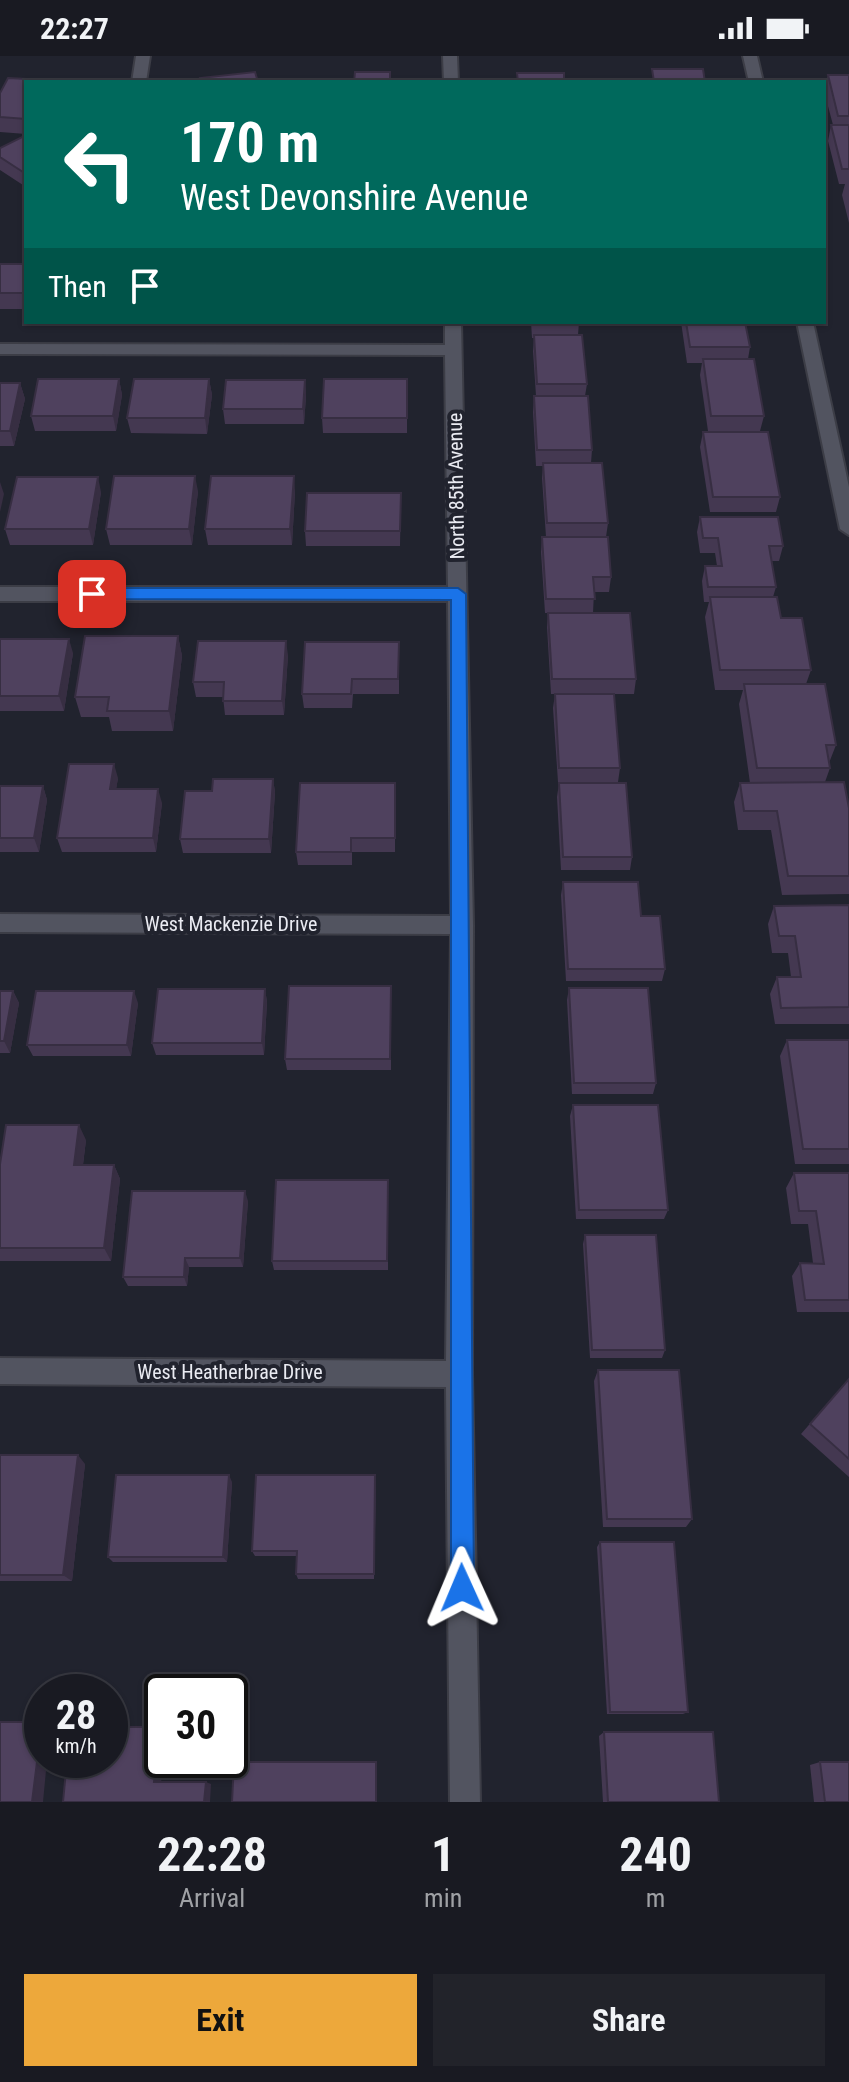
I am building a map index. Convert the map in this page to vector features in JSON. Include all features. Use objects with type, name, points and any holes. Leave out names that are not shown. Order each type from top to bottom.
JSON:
[{"type":"street","points":[[139,80],[143,56]]},
{"type":"street","points":[[450,56],[451,80]]},
{"type":"street","points":[[750,56],[756,80]]},
{"type":"street","name":"North 85th Avenue","points":[[453,324],[462,925],[459,1374],[465,1802]]},
{"type":"street","points":[[805,324],[849,529]]},
{"type":"street","points":[[0,349],[453,350]]},
{"type":"street","points":[[0,594],[458,594]]},
{"type":"street","name":"West Mackenzie Drive","points":[[0,923],[462,925]]},
{"type":"street","name":"West Heatherbrae Drive","points":[[0,1371],[459,1374]]},
{"type":"building","points":[[652,69],[703,69],[705,80],[654,80]]},
{"type":"building","points":[[255,72],[257,80],[200,80]]},
{"type":"building","points":[[355,72],[390,72],[390,80],[354,80]]},
{"type":"building","points":[[517,73],[564,73],[564,80],[518,80]]},
{"type":"building","points":[[828,75],[849,75],[849,116],[838,116]]},
{"type":"building","points":[[8,78],[47,80],[24,80],[24,119],[0,117],[0,93]]},
{"type":"building","points":[[831,125],[849,125],[849,169],[842,169]]},
{"type":"building","points":[[24,136],[24,173],[0,157],[0,148]]},
{"type":"building","points":[[0,264],[24,264],[24,293],[0,293]]},
{"type":"building","points":[[686,324],[745,324],[750,347],[690,347]]},
{"type":"building","points":[[534,335],[582,335],[587,384],[537,384]]},
{"type":"building","points":[[703,359],[754,359],[764,416],[711,416]]},
{"type":"building","points":[[38,379],[119,379],[113,416],[31,416]]},
{"type":"building","points":[[134,379],[209,379],[205,418],[127,418]]},
{"type":"building","points":[[324,379],[407,379],[407,418],[322,418]]},
{"type":"building","points":[[226,380],[305,380],[303,409],[223,409]]},
{"type":"building","points":[[0,383],[20,383],[10,431],[0,431]]},
{"type":"building","points":[[534,396],[588,396],[592,450],[537,450]]},
{"type":"building","points":[[703,432],[768,432],[780,497],[713,497]]},
{"type":"building","points":[[543,463],[602,463],[608,523],[547,523]]},
{"type":"building","points":[[114,476],[195,476],[189,529],[106,529]]},
{"type":"building","points":[[211,476],[294,476],[290,529],[205,529]]},
{"type":"building","points":[[17,477],[98,477],[89,529],[5,529]]},
{"type":"building","points":[[307,493],[401,493],[400,531],[305,531]]},
{"type":"building","points":[[700,517],[778,517],[783,546],[769,546],[776,587],[708,587],[705,566],[722,566],[718,538],[703,538]]},
{"type":"building","points":[[542,537],[608,537],[611,577],[593,577],[595,599],[546,599]]},
{"type":"building","points":[[710,597],[777,597],[781,618],[802,618],[811,670],[720,670]]},
{"type":"building","points":[[548,613],[630,613],[636,679],[552,679]]},
{"type":"building","points":[[85,636],[178,636],[169,711],[107,711],[109,697],[75,697]]},
{"type":"building","points":[[0,639],[69,639],[59,696],[0,696]]},
{"type":"building","points":[[198,641],[286,641],[282,701],[223,701],[224,682],[193,682]]},
{"type":"building","points":[[305,642],[399,642],[398,679],[352,679],[351,694],[302,694]]},
{"type":"building","points":[[744,684],[825,684],[836,745],[826,745],[830,768],[757,768]]},
{"type":"building","points":[[555,694],[614,694],[620,768],[559,768]]},
{"type":"building","points":[[69,764],[114,764],[110,789],[158,789],[153,838],[57,838]]},
{"type":"building","points":[[213,779],[273,779],[269,839],[180,839],[185,791],[212,791]]},
{"type":"building","points":[[844,782],[849,808],[849,876],[788,876],[777,811],[744,811],[740,783]]},
{"type":"building","points":[[300,783],[395,783],[395,838],[351,838],[351,852],[296,852]]},
{"type":"building","points":[[559,783],[626,783],[632,857],[563,857]]},
{"type":"building","points":[[0,786],[43,786],[34,838],[0,838]]},
{"type":"building","points":[[563,882],[638,882],[641,916],[660,916],[665,969],[568,969]]},
{"type":"building","points":[[849,905],[849,1007],[781,1008],[777,977],[801,977],[795,936],[779,936],[774,906]]},
{"type":"building","points":[[289,986],[391,986],[390,1059],[285,1059]]},
{"type":"building","points":[[569,988],[648,988],[656,1083],[574,1083]]},
{"type":"building","points":[[158,989],[265,989],[262,1043],[152,1043]]},
{"type":"building","points":[[0,991],[13,991],[4,1041],[0,1041]]},
{"type":"building","points":[[36,991],[134,991],[127,1045],[27,1045]]},
{"type":"building","points":[[787,1040],[849,1040],[849,1149],[803,1149]]},
{"type":"building","points":[[573,1105],[658,1105],[668,1210],[579,1210]]},
{"type":"building","points":[[6,1125],[79,1125],[74,1165],[114,1165],[104,1248],[0,1248],[0,1164]]},
{"type":"building","points":[[794,1173],[849,1173],[849,1300],[805,1300],[800,1263],[824,1264],[816,1211],[799,1211]]},
{"type":"building","points":[[276,1180],[388,1180],[387,1261],[272,1261]]},
{"type":"building","points":[[132,1191],[245,1191],[240,1258],[185,1258],[184,1277],[123,1277]]},
{"type":"building","points":[[585,1235],[656,1235],[665,1350],[592,1350]]},
{"type":"building","points":[[598,1370],[679,1370],[692,1519],[607,1519]]},
{"type":"building","points":[[849,1379],[849,1459],[810,1424]]},
{"type":"building","points":[[0,1455],[78,1455],[63,1575],[0,1575]]},
{"type":"building","points":[[116,1475],[229,1475],[223,1557],[108,1557]]},
{"type":"building","points":[[256,1475],[375,1475],[374,1574],[296,1574],[297,1551],[252,1551]]},
{"type":"building","points":[[600,1542],[674,1542],[688,1712],[610,1712]]},
{"type":"building","points":[[0,1722],[24,1722],[24,1778],[35,1778],[32,1802],[0,1802]]},
{"type":"building","points":[[128,1727],[144,1727],[144,1778],[154,1778],[154,1782],[206,1782],[204,1802],[63,1802],[65,1778],[128,1778]]},
{"type":"building","points":[[604,1732],[713,1732],[719,1802],[608,1802]]},
{"type":"building","points":[[248,1762],[376,1762],[376,1802],[232,1802],[233,1778],[248,1778]]},
{"type":"building","points":[[820,1762],[849,1762],[849,1802],[825,1802]]},
{"type":"route","points":[[92,594],[458,594],[462,925],[459,1374],[462,1588]]}]
